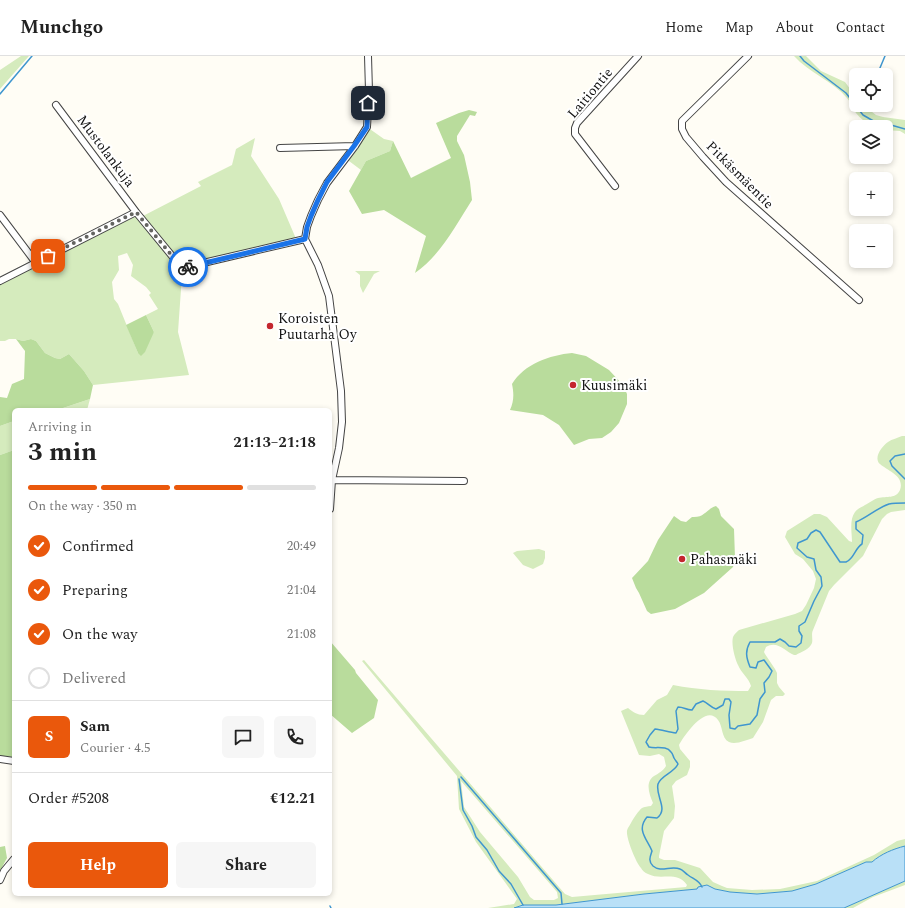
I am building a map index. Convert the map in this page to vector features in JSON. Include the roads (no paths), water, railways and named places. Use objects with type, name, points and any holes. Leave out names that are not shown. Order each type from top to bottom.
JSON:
[{"type":"street","points":[[368,56],[369,91],[367,127],[327,182],[307,227],[305,239],[318,265],[329,296],[341,391],[342,422],[339,448],[332,480],[464,481]]},
{"type":"street","name":"Laitiontie","points":[[615,186],[575,134],[575,128],[638,56]]},
{"type":"street","name":"Pitkäsmäentie","points":[[748,56],[682,121],[682,129],[686,137],[726,182],[859,300]]},
{"type":"street","name":"Mustolankuja","points":[[56,105],[136,212],[177,262],[186,267],[305,239]]},
{"type":"street","points":[[280,148],[354,146]]},
{"type":"street","points":[[0,281],[136,212]]},
{"type":"street","points":[[0,215],[36,263]]},
{"type":"street","points":[[0,759],[12,761]]},
{"type":"street","points":[[0,880],[4,871],[12,861]]},
{"type":"water","points":[[905,846],[905,881],[844,908],[514,908],[523,905],[556,905],[697,889],[698,887],[707,885],[715,889],[730,892],[757,894],[792,891],[816,884],[866,862],[872,862],[887,852]]},
{"type":"waterway","points":[[0,94],[32,56]]},
{"type":"waterway","points":[[800,56],[804,61],[846,93],[863,115],[877,123],[884,123],[905,129]]},
{"type":"waterway","points":[[880,68],[885,56]]},
{"type":"waterway","points":[[905,454],[895,456],[890,461],[892,466],[905,479]]},
{"type":"waterway","points":[[702,887],[698,881],[681,869],[659,869],[653,866],[650,862],[652,851],[642,830],[642,826],[647,817],[657,818],[662,811],[658,793],[658,784],[662,778],[674,770],[678,764],[669,750],[664,748],[649,747],[646,742],[655,729],[676,733],[678,729],[676,711],[678,707],[692,710],[696,704],[703,701],[716,709],[723,705],[725,699],[729,699],[731,702],[729,715],[730,728],[735,729],[738,726],[750,724],[757,715],[760,699],[765,692],[764,683],[772,671],[764,660],[758,662],[756,668],[750,667],[747,654],[747,648],[750,642],[775,642],[780,639],[789,646],[796,647],[801,643],[802,636],[799,631],[799,626],[805,622],[822,586],[821,577],[816,570],[814,559],[807,557],[797,548],[798,543],[807,539],[811,533],[816,530],[820,532],[840,562],[849,561],[862,544],[863,535],[856,529],[856,522],[889,504],[905,503]]},
{"type":"waterway","points":[[461,777],[561,893],[562,904]]},
{"type":"waterway","points":[[459,779],[463,810],[476,837],[487,850],[499,871],[511,884],[523,905]]},
{"type":"place","name":"Koroisten Puutarha Oy","points":[[270,326]]},
{"type":"place","name":"Kuusimäki","points":[[573,385]]},
{"type":"place","name":"Pahasmäki","points":[[682,559]]}]
